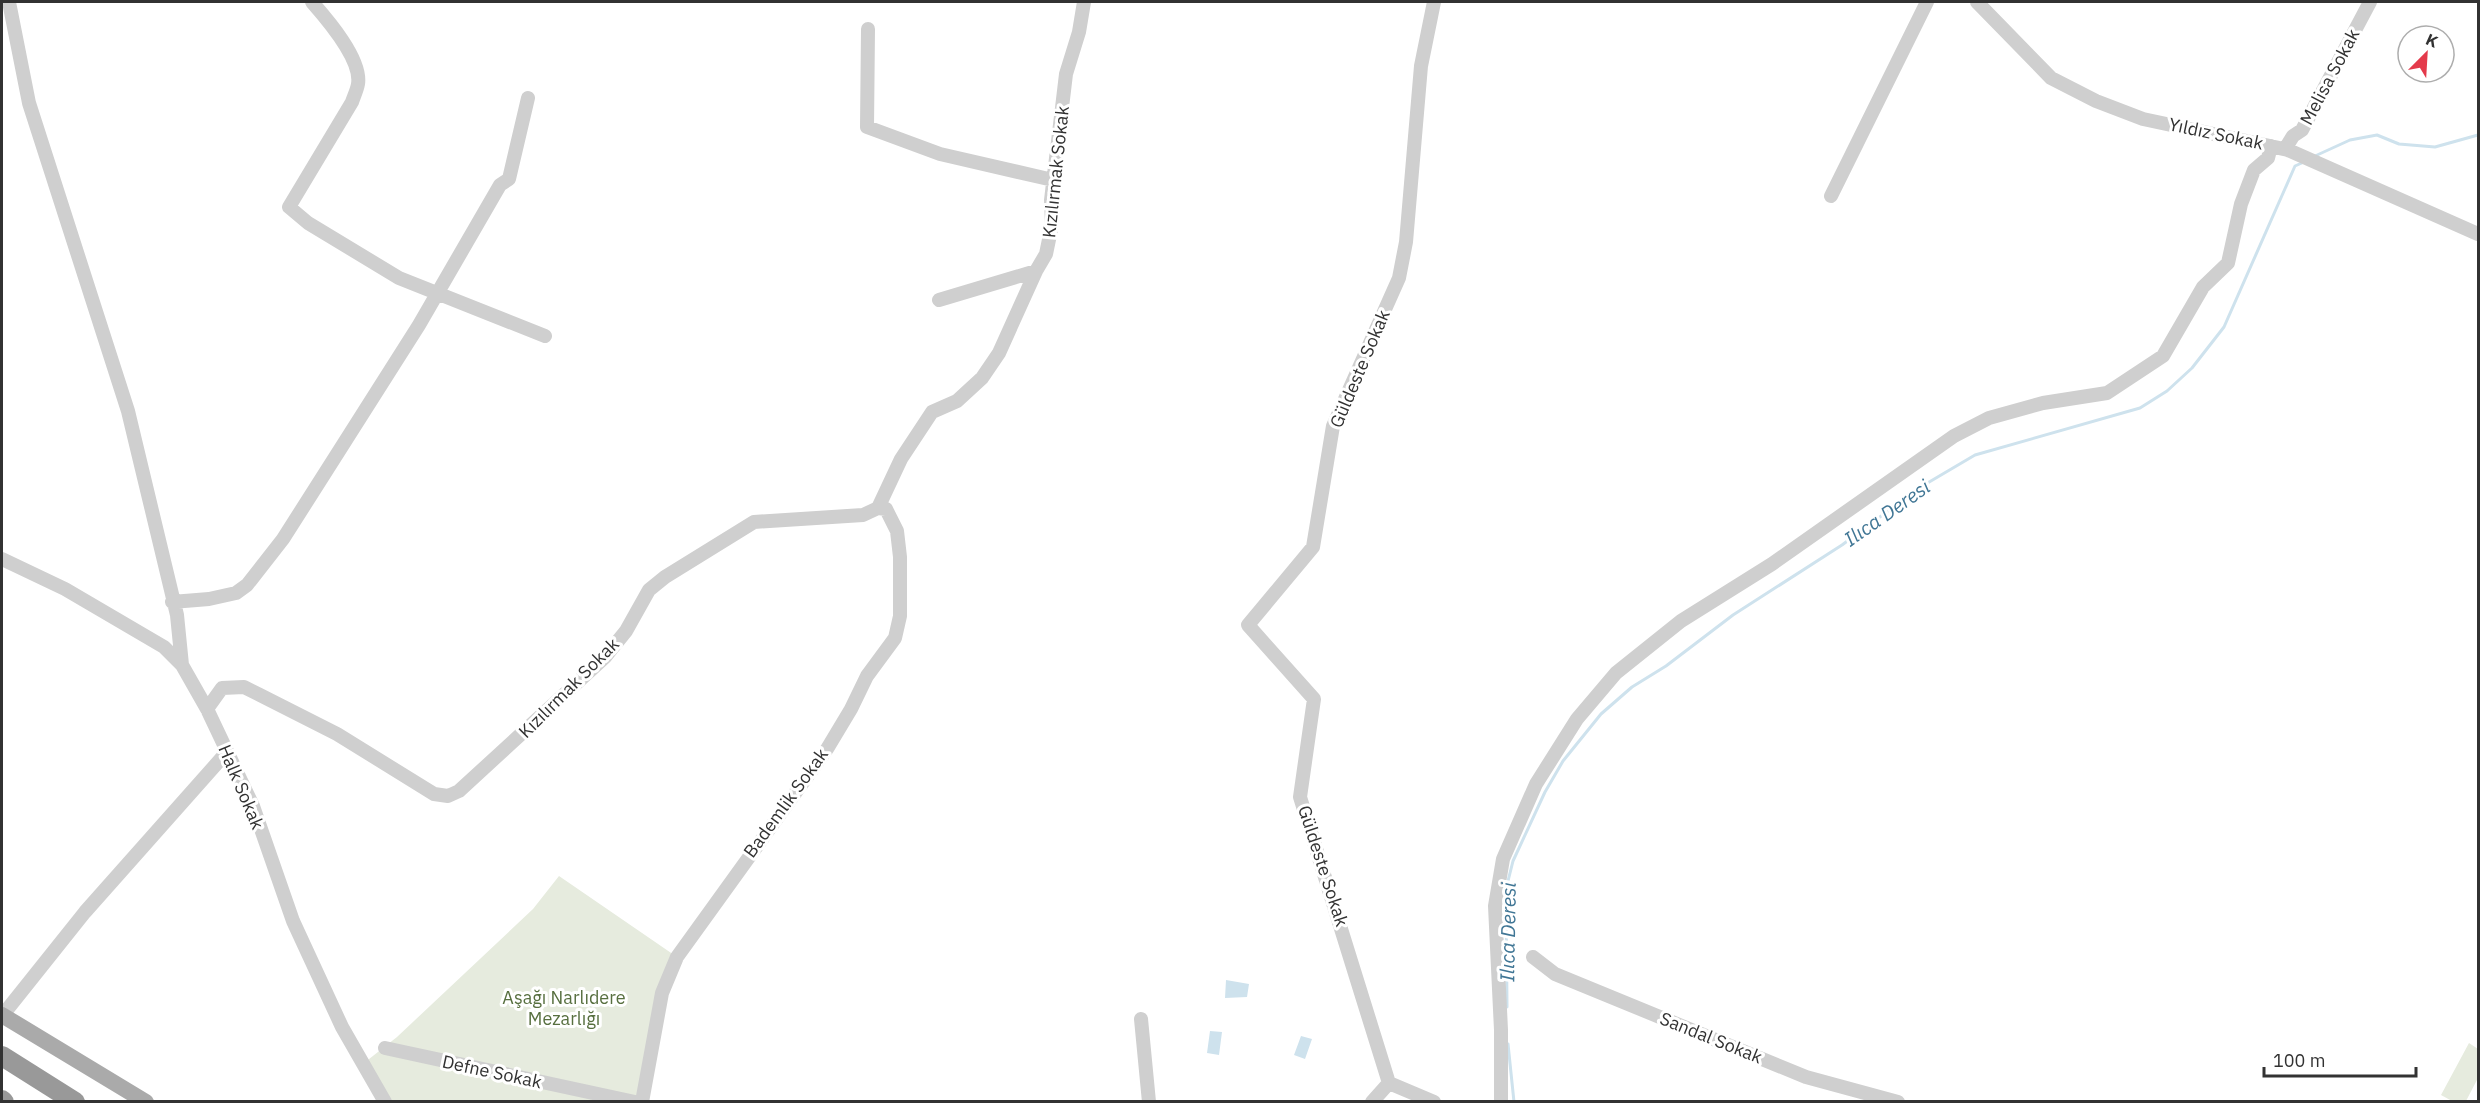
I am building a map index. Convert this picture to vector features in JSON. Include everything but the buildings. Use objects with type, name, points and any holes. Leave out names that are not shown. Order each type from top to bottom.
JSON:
[{"type":"highway","points":[[2,1056],[75,1101]]},
{"type":"main road","points":[[2,1016],[146,1101]]},
{"type":"street","points":[[9,2],[29,103],[128,411],[172,602],[177,615],[182,665]]},
{"type":"street","points":[[312,2],[336,30],[357,71],[358,84],[352,102],[289,207],[308,223],[399,278],[545,336]]},
{"type":"street","name":"Kızılırmak Sokak","points":[[207,709],[222,688],[244,687],[337,734],[434,794],[448,796],[459,791],[508,748],[604,657],[626,632],[649,590],[665,576],[754,522],[863,515],[878,508],[901,459],[932,412],[973,389],[999,353],[1046,254],[1052,225],[1053,180],[1066,74],[1079,32],[1084,2]]},
{"type":"street","name":"Güldeste Sokak","points":[[1389,1083],[1300,797],[1314,699],[1248,625],[1313,547],[1334,426],[1398,278],[1406,242],[1421,66],[1434,2]]},
{"type":"street","points":[[1831,196],[1927,2]]},
{"type":"street","name":"Yıldız Sokak","points":[[1977,2],[2051,78],[2096,101],[2143,119],[2287,149],[2478,234]]},
{"type":"street","name":"Melisa Sokak","points":[[2287,149],[2293,136],[2302,130],[2370,2]]},
{"type":"street","points":[[868,29],[867,127],[940,154],[1053,180]]},
{"type":"street","points":[[172,602],[209,599],[236,593],[248,585],[283,539],[437,292],[500,185],[509,179],[528,98]]},
{"type":"street","points":[[1501,1101],[1501,1030],[1495,906],[1503,859],[1536,784],[1577,719],[1616,673],[1681,621],[1772,564],[1954,436],[1989,418],[2043,403],[2107,393],[2163,356],[2203,288],[2228,263],[2241,204],[2254,170],[2268,158],[2271,146]]},
{"type":"street","points":[[939,300],[1036,271]]},
{"type":"street","name":"Bademlik Sokak","points":[[642,1101],[662,993],[677,957],[827,749],[851,709],[867,676],[895,638],[900,616],[897,531],[886,510],[878,508]]},
{"type":"street","name":"Halk Sokak","points":[[2,559],[65,589],[164,647],[182,665],[207,709],[254,806],[293,921],[342,1027],[385,1101]]},
{"type":"street","points":[[2,1016],[85,912],[227,752]]},
{"type":"street","name":"Sandal Sokak","points":[[1533,957],[1555,974],[1806,1077],[1898,1101]]},
{"type":"street","points":[[1142,1019],[1149,1101]]},
{"type":"street","name":"Defne Sokak","points":[[385,1048],[635,1101]]},
{"type":"street","points":[[1372,1101],[1389,1083],[1434,1101]]},
{"type":"green space","name":"Aşağı Narlıdere Mezarlığı","points":[[559,876],[677,957],[642,1101],[385,1101],[364,1063],[397,1037],[533,909]]},
{"type":"green space","points":[[2469,1043],[2478,1049],[2478,1078],[2466,1101],[2452,1101],[2441,1095]]},
{"type":"water","points":[[1226,980],[1249,984],[1247,997],[1225,998]]},
{"type":"water","points":[[1210,1031],[1222,1032],[1219,1055],[1207,1053]]},
{"type":"water","points":[[1301,1036],[1312,1039],[1305,1059],[1294,1055]]},
{"type":"waterway","name":"Ilıca Deresi","points":[[2315,156],[2350,140],[2377,135],[2399,144],[2435,147],[2478,135]]},
{"type":"waterway","name":"Ilıca Deresi","points":[[1507,1007],[1506,889],[1513,861],[1545,792],[1563,761],[1601,714],[1632,687],[1666,666],[1733,615],[1842,545],[1919,488],[1975,455],[2140,408],[2167,391],[2192,368],[2224,327],[2295,166],[2304,162]]},
{"type":"waterway","name":"Ilıca Deresi","points":[[1508,1044],[1514,1102]]}]
